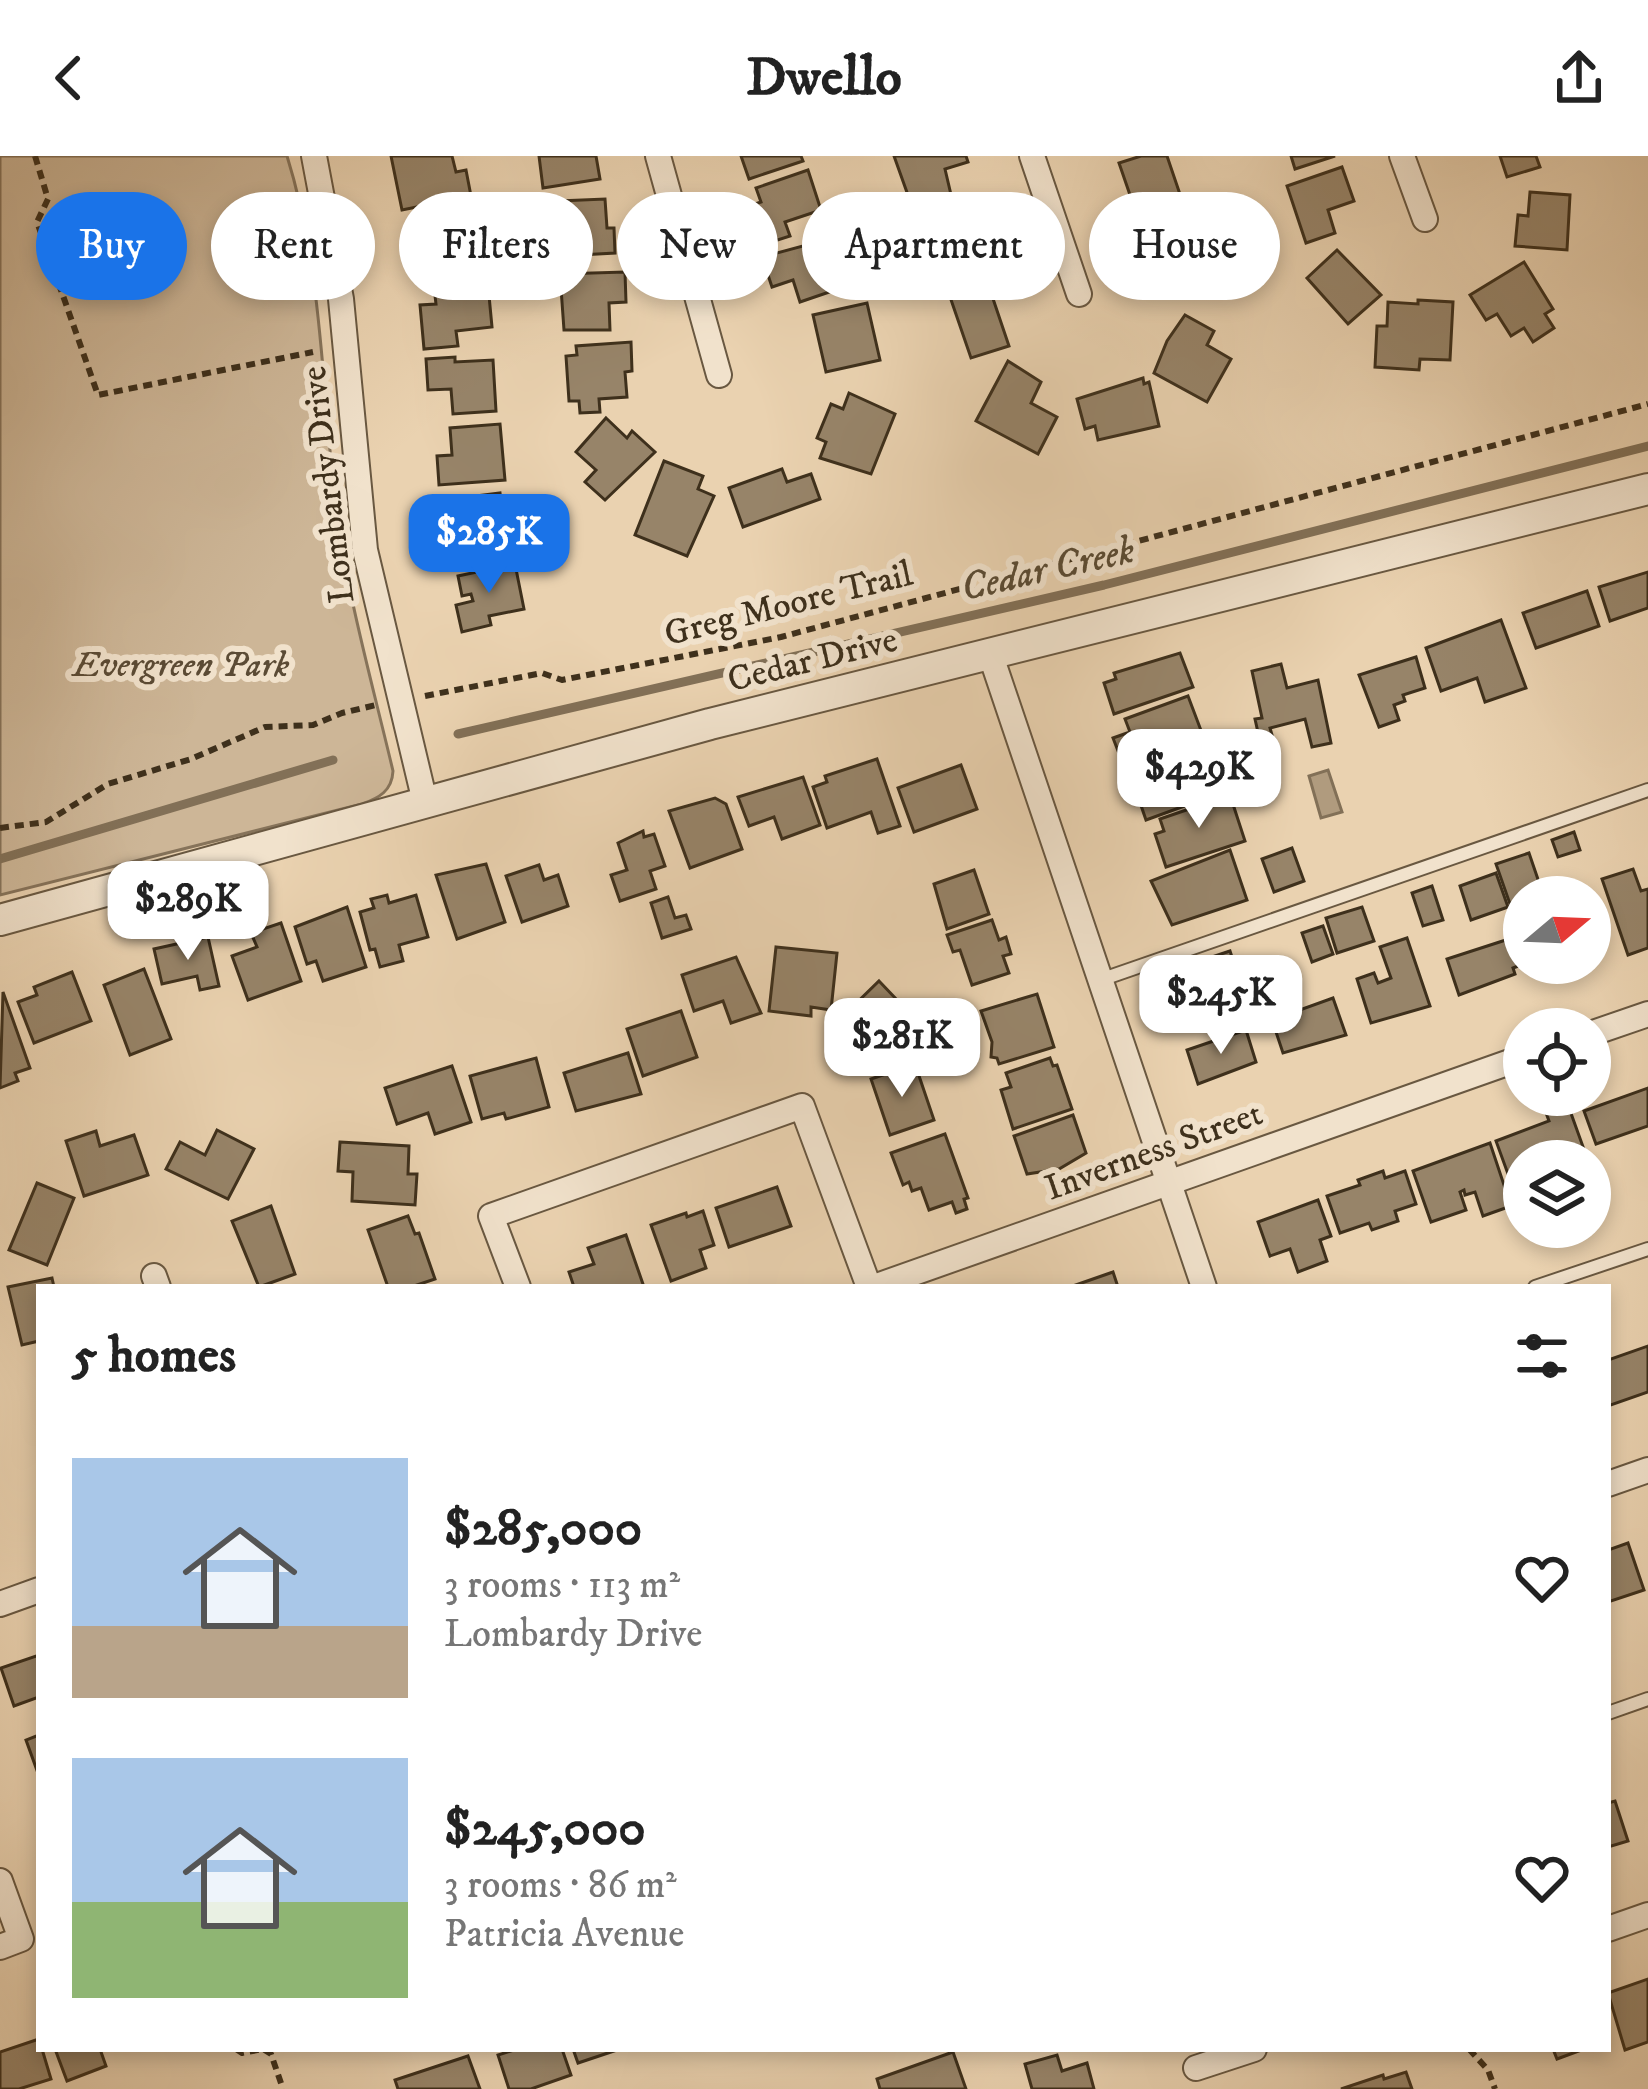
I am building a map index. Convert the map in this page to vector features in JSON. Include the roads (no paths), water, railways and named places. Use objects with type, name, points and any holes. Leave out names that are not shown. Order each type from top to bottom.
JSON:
[{"type":"street","name":"Lombardy Drive","points":[[314,156],[339,285],[368,568],[425,802]]},
{"type":"street","points":[[658,156],[719,375]]},
{"type":"street","points":[[1032,156],[1079,294]]},
{"type":"street","points":[[1402,156],[1425,219]]},
{"type":"street","name":"Cedar Drive","points":[[0,920],[710,724],[1648,489]]},
{"type":"street","points":[[990,653],[1203,1284]]},
{"type":"street","points":[[1611,1027],[1648,1014]]},
{"type":"street","name":"Inverness Street","points":[[880,1284],[1503,1064]]},
{"type":"street","name":"Inverness Street","points":[[517,1284],[491,1216],[802,1106],[871,1284]]},
{"type":"street","points":[[1611,1483],[1648,1470]]},
{"type":"street","points":[[0,1604],[36,1591]]},
{"type":"street","points":[[0,1881],[10,1943]]},
{"type":"street","points":[[1611,1928],[1648,1916]]},
{"type":"street","points":[[1196,2068],[1245,2052]]},
{"type":"lane","points":[[1103,980],[1648,790]]},
{"type":"lane","points":[[1544,1284],[1648,1249]]},
{"type":"lane","points":[[1611,1713],[1648,1699]]},
{"type":"waterway","name":"Cedar Creek","points":[[458,734],[1104,585],[1648,446]]},
{"type":"waterway","name":"Cedar Creek","points":[[0,859],[333,760]]},
{"type":"park label","name":"Evergreen Park","points":[[181,663]]}]
